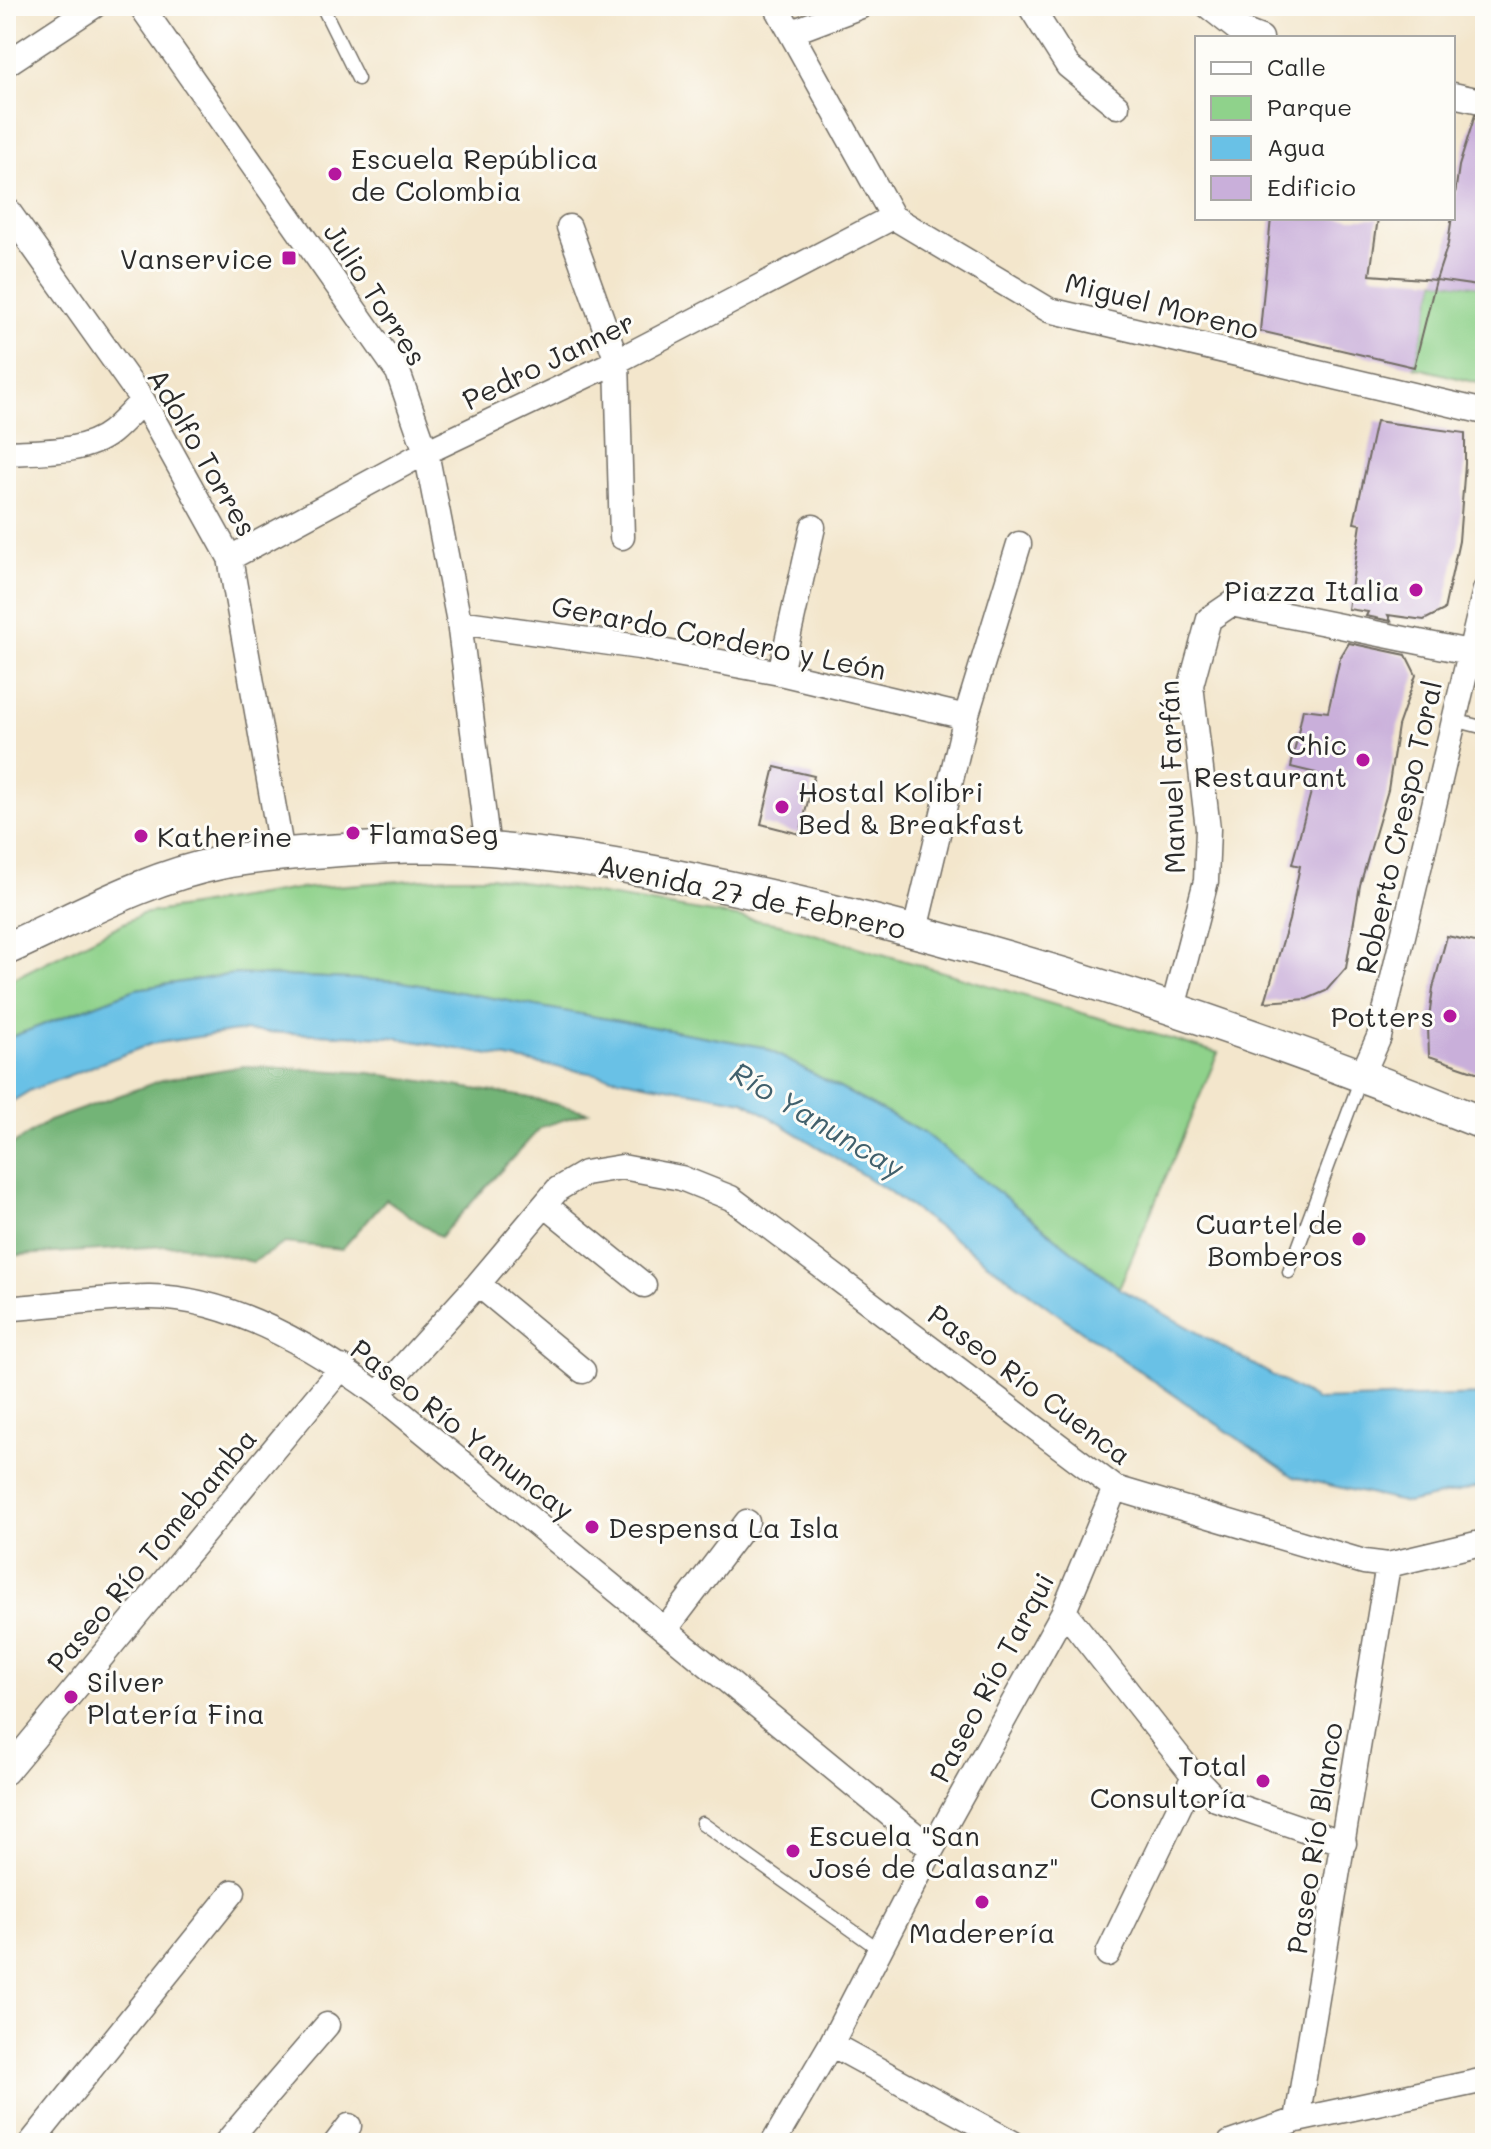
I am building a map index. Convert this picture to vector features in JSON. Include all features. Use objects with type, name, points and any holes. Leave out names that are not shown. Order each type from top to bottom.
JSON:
[{"type":"street","points":[[6,64],[94,6]]},
{"type":"street","name":"Julio Torres","points":[[141,6],[398,372],[426,452],[459,622],[488,848]]},
{"type":"street","points":[[776,6],[893,217]]},
{"type":"street","points":[[792,32],[861,6]]},
{"type":"street","points":[[1030,6],[1068,66],[1117,106]]},
{"type":"street","points":[[1208,6],[1237,29],[1256,36]]},
{"type":"street","points":[[1455,95],[1485,102]]},
{"type":"street","name":"Adolfo Torres","points":[[6,208],[143,401],[230,558],[282,854]]},
{"type":"street","name":"Pedro Janner","points":[[230,558],[426,452],[617,361],[893,217]]},
{"type":"street","name":"Miguel Moreno","points":[[893,217],[1049,310],[1485,412]]},
{"type":"street","points":[[569,227],[617,361],[622,537]]},
{"type":"street","points":[[6,453],[61,449],[88,443],[109,434],[143,401]]},
{"type":"street","points":[[780,673],[813,527]]},
{"type":"street","points":[[915,930],[966,717],[1019,544]]},
{"type":"street","name":"Roberto Crespo Toral","points":[[1362,1075],[1379,1037],[1485,590]]},
{"type":"street","name":"Manuel Farfán","points":[[1173,1008],[1206,881],[1208,829],[1191,685],[1209,619],[1231,604],[1469,652]]},
{"type":"street","name":"Gerardo Cordero y León","points":[[459,622],[639,647],[780,673],[966,717]]},
{"type":"street","name":"Avenida 27 de Febrero","points":[[6,949],[160,879],[220,863],[282,854],[409,846],[488,848],[634,868],[915,930],[1047,967],[1173,1008],[1362,1075],[1485,1124]]},
{"type":"street","name":"Paseo Río Cuenca","points":[[545,1205],[558,1189],[585,1173],[622,1167],[681,1178],[731,1198],[1115,1488],[1364,1562],[1388,1565],[1485,1542]]},
{"type":"street","points":[[378,1394],[545,1205],[644,1285]]},
{"type":"street","points":[[478,1284],[583,1371]]},
{"type":"street","name":"Paseo Río Yanuncay","points":[[6,1309],[150,1297],[203,1305],[247,1318],[342,1367],[932,1849]]},
{"type":"street","name":"Paseo Río Tomebamba","points":[[6,1772],[342,1367]]},
{"type":"street","name":"Paseo Río Tarqui","points":[[773,2143],[831,2044],[932,1849],[1064,1611],[1115,1488]]},
{"type":"street","points":[[665,1630],[747,1522]]},
{"type":"street","name":"Paseo Río Blanco","points":[[1297,2120],[1388,1565]]},
{"type":"street","points":[[1064,1611],[1194,1776],[1216,1799],[1344,1843]]},
{"type":"street","points":[[1108,1954],[1194,1776]]},
{"type":"street","points":[[31,2143],[233,1892]]},
{"type":"street","points":[[226,2143],[327,2025]]},
{"type":"street","points":[[831,2044],[1013,2143]]},
{"type":"street","points":[[1230,2143],[1297,2120],[1485,2080]]},
{"type":"lane","points":[[322,6],[358,79]]},
{"type":"lane","points":[[1454,720],[1485,728]]},
{"type":"lane","points":[[1289,1272],[1362,1075]]},
{"type":"lane","points":[[702,1823],[880,1950]]},
{"type":"green space","points":[[1436,280],[1485,287],[1482,384],[1414,367]]},
{"type":"green space","points":[[451,877],[491,877],[780,924],[1218,1053],[1119,1288],[924,1133],[763,1047],[398,981],[234,974],[136,989],[6,1039],[6,982],[142,914],[296,889]]},
{"type":"green space","points":[[244,1066],[370,1073],[526,1097],[588,1112],[541,1127],[440,1237],[386,1199],[342,1249],[285,1243],[253,1262],[181,1245],[6,1256],[6,1149],[49,1121],[162,1080]]},
{"type":"water","name":"Río Yanuncay","points":[[234,974],[398,981],[763,1047],[924,1133],[1119,1288],[1316,1400],[1485,1395],[1485,1486],[1407,1503],[1294,1477],[1087,1335],[887,1190],[744,1101],[391,1037],[237,1031],[151,1044],[31,1090],[6,1105],[6,1039],[136,989]]},
{"type":"building","points":[[1475,115],[1485,117],[1485,287],[1436,280],[1448,244],[1451,220],[1455,220],[1459,166]]},
{"type":"building","points":[[1271,220],[1378,220],[1370,275],[1436,280],[1414,367],[1260,331]]},
{"type":"building","points":[[1376,421],[1465,433],[1459,541],[1444,610],[1424,620],[1388,615],[1391,621],[1366,616],[1368,612],[1348,609],[1361,524],[1354,523]]},
{"type":"building","points":[[1349,643],[1406,655],[1416,675],[1398,726],[1388,790],[1360,885],[1346,968],[1326,991],[1307,999],[1265,1002],[1289,920],[1300,866],[1292,864],[1316,773],[1291,767],[1303,709],[1328,712],[1340,658]]},
{"type":"building","points":[[775,767],[814,776],[800,834],[761,824]]},
{"type":"building","points":[[1447,936],[1485,944],[1485,1075],[1429,1056],[1428,1026],[1433,988]]},
{"type":"place","name":"Escuela República de Colombia","points":[[335,174]]},
{"type":"place","name":"Vanservice","points":[[289,258]]},
{"type":"place","name":"Piazza Italia","points":[[1416,590]]},
{"type":"place","name":"Chic Restaurant","points":[[1363,760]]},
{"type":"place","name":"Hostal Kolibri Bed & Breakfast","points":[[782,807]]},
{"type":"place","name":"FlamaSeg","points":[[353,833]]},
{"type":"place","name":"Katherine","points":[[141,836]]},
{"type":"place","name":"Potters","points":[[1450,1016]]},
{"type":"place","name":"Cuartel de Bomberos","points":[[1359,1239]]},
{"type":"place","name":"Despensa La Isla","points":[[592,1527]]},
{"type":"place","name":"Silver Platería Fina","points":[[71,1697]]},
{"type":"place","name":"Total Consultoría","points":[[1263,1781]]},
{"type":"place","name":"Escuela \"San José de Calasanz\"","points":[[793,1851]]},
{"type":"place","name":"Maderería","points":[[982,1902]]}]
